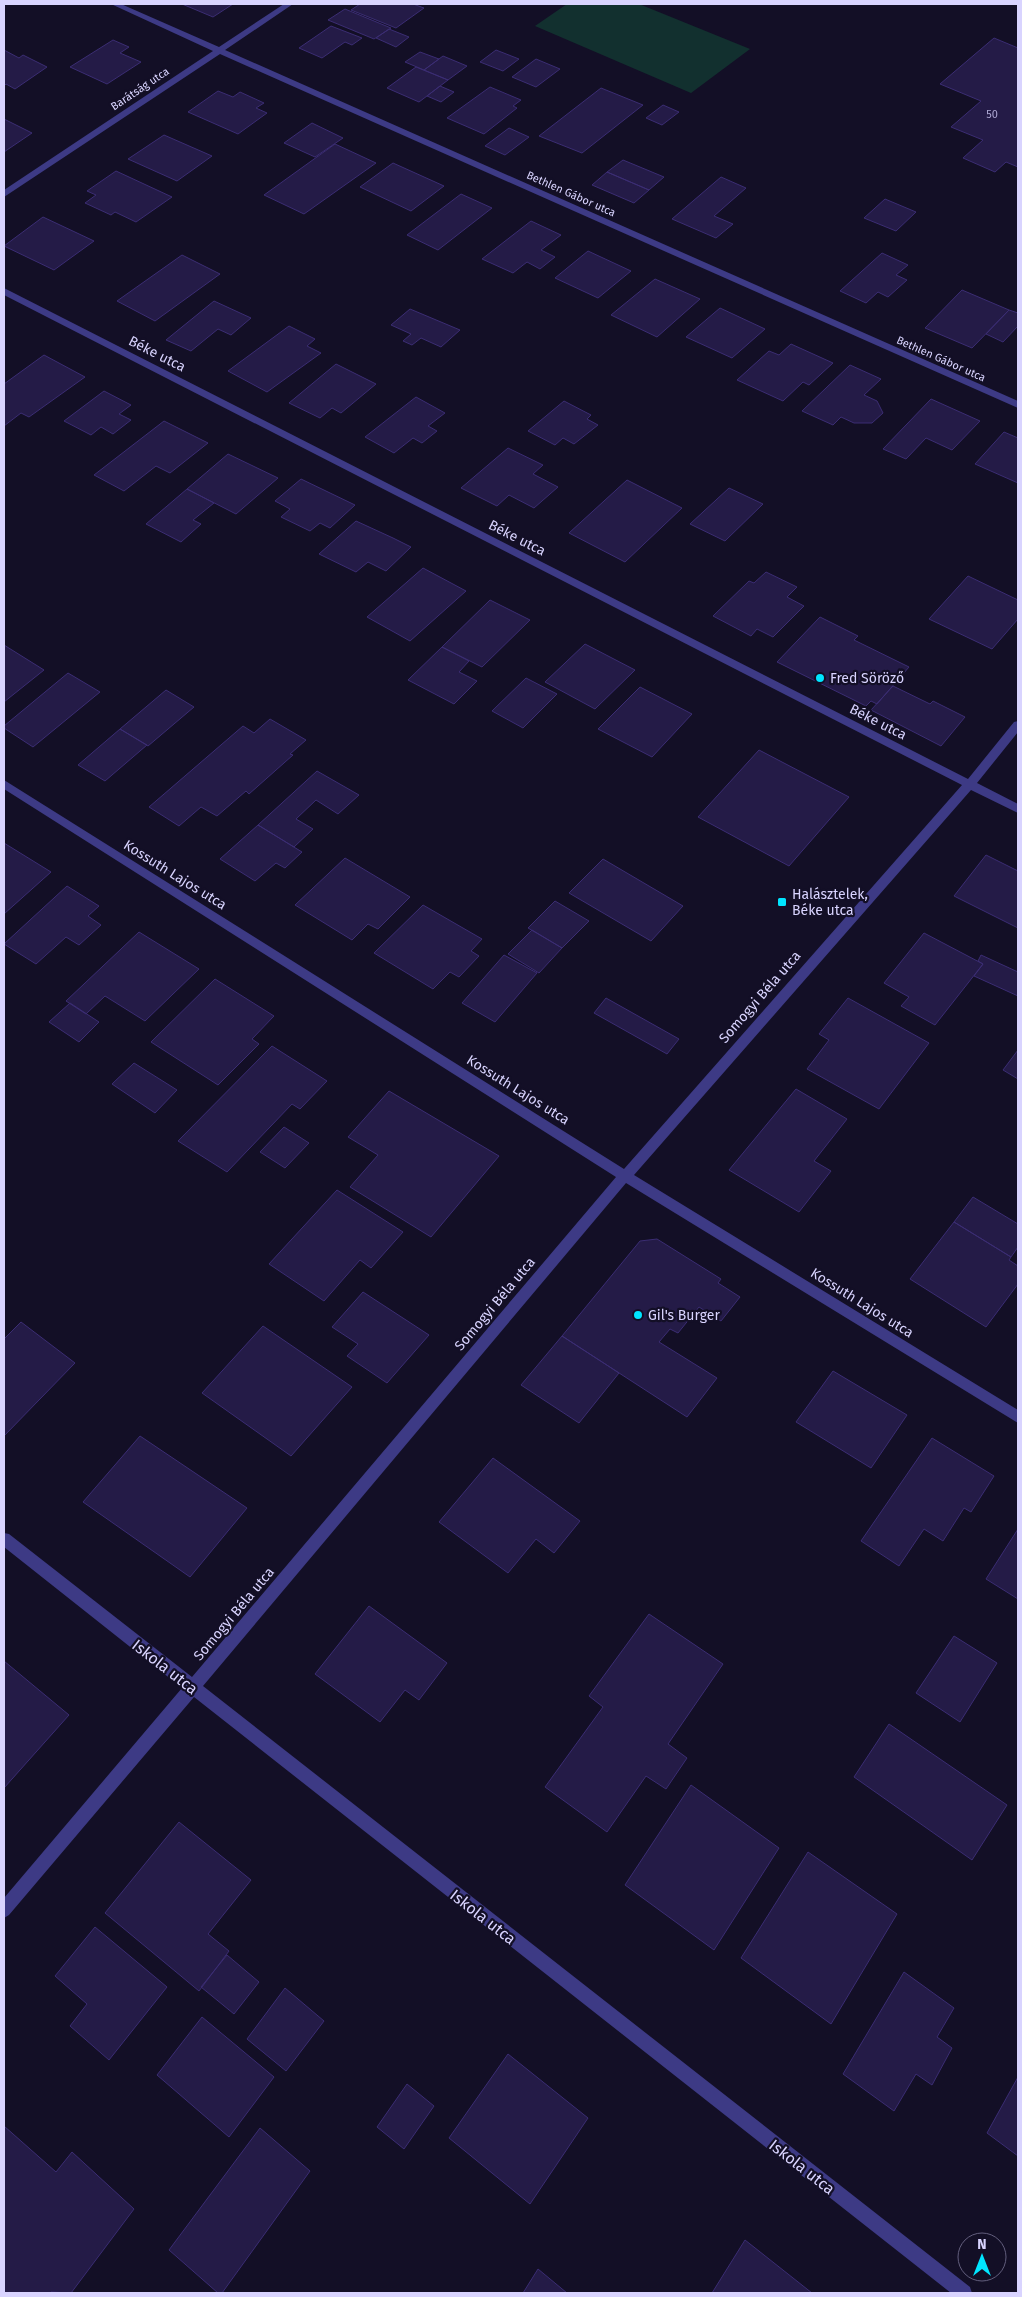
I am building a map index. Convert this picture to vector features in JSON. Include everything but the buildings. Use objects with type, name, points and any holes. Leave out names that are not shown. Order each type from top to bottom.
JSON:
[{"type":"street","name":"Bethlen Gábor utca","points":[[115,4],[1018,405]]},
{"type":"street","name":"Barátság utca","points":[[4,194],[289,4]]},
{"type":"street","name":"Béke utca","points":[[4,291],[1018,809]]},
{"type":"street","name":"Somogyi Béla utca","points":[[4,1910],[625,1176],[970,784],[1018,725]]},
{"type":"street","name":"Kossuth Lajos utca","points":[[4,784],[625,1176],[1018,1417]]},
{"type":"street","name":"Iskola utca","points":[[4,1539],[964,2293]]},
{"type":"green space","points":[[567,4],[639,4],[750,49],[691,93],[535,26]]},
{"type":"place","name":"Fred Söröző","points":[[820,678]]},
{"type":"place","name":"Halásztelek, Béke utca","points":[[782,902]]},
{"type":"place","name":"Gil's Burger","points":[[638,1315]]}]
